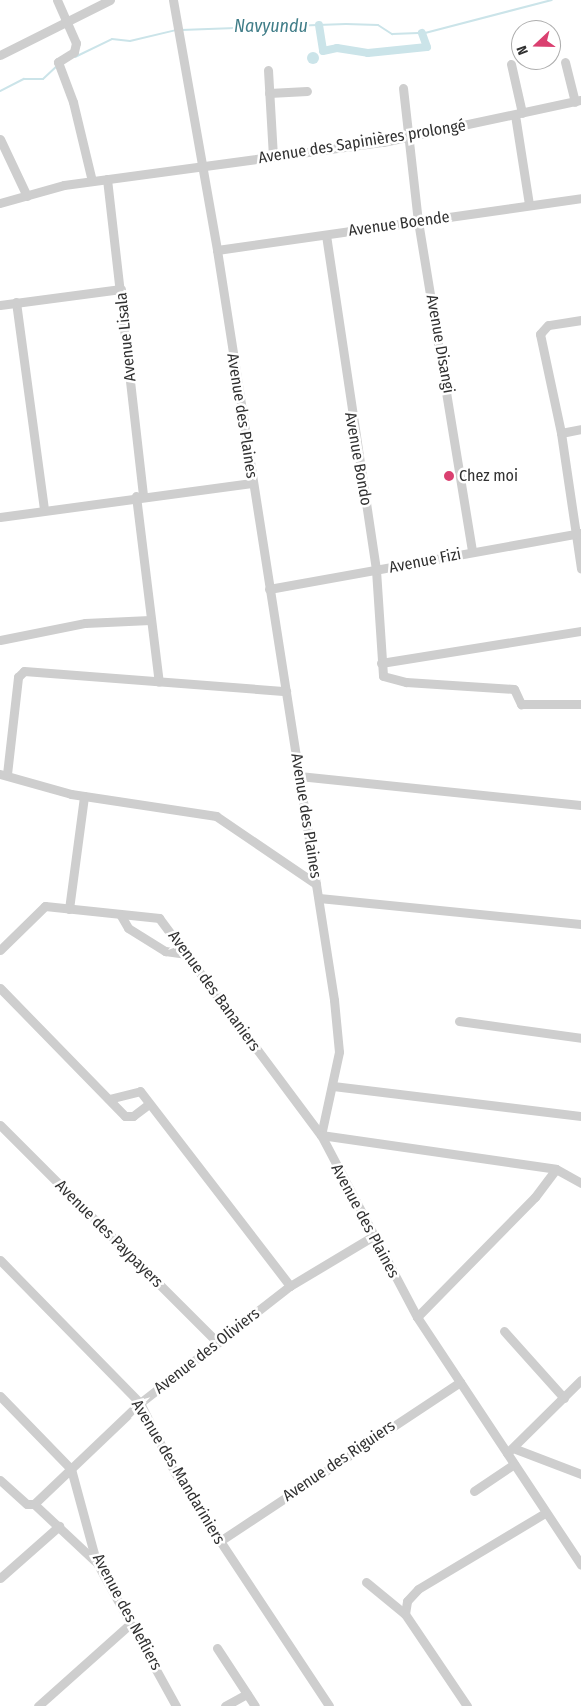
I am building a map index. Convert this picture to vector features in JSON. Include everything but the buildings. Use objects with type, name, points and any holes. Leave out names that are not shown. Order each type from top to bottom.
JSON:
[{"type":"street","points":[[57,0],[76,49],[59,65],[74,102],[92,182]]},
{"type":"street","points":[[0,55],[66,24],[110,0]]},
{"type":"street","name":"Avenue des Plaines","points":[[173,0],[201,168],[217,250],[252,483],[319,898],[339,1052],[321,1135],[372,1237],[417,1317],[460,1382],[510,1451],[514,1464],[581,1565]]},
{"type":"street","points":[[565,62],[579,102]]},
{"type":"street","points":[[510,64],[529,204]]},
{"type":"street","points":[[268,70],[273,157]]},
{"type":"street","name":"Avenue Disangi","points":[[403,88],[418,221],[472,552]]},
{"type":"street","points":[[269,93],[307,91]]},
{"type":"street","name":"Avenue des Sapinières prolongé","points":[[0,203],[107,179],[201,168],[408,137],[579,102]]},
{"type":"street","points":[[0,139],[27,196]]},
{"type":"street","name":"Avenue Lisala","points":[[107,179],[122,290],[150,620],[159,682]]},
{"type":"street","name":"Avenue Boende","points":[[217,250],[581,198]]},
{"type":"street","name":"Avenue Bondo","points":[[326,235],[376,570],[383,676],[390,679],[514,688],[521,704],[581,704]]},
{"type":"street","points":[[0,305],[122,290]]},
{"type":"street","points":[[16,302],[44,510]]},
{"type":"street","points":[[581,320],[548,326],[540,338],[561,433],[578,533],[581,569]]},
{"type":"street","points":[[561,433],[581,429]]},
{"type":"street","points":[[0,517],[140,496],[252,483]]},
{"type":"street","name":"Avenue Fizi","points":[[269,589],[578,533]]},
{"type":"street","points":[[0,640],[85,623],[150,620]]},
{"type":"street","points":[[381,663],[581,631]]},
{"type":"street","points":[[286,691],[24,671],[18,677],[3,774],[84,796],[222,818],[316,884]]},
{"type":"street","points":[[299,776],[581,805]]},
{"type":"street","points":[[69,909],[84,796]]},
{"type":"street","points":[[319,898],[581,924]]},
{"type":"street","name":"Avenue des Bananiers","points":[[0,950],[42,907],[159,918],[321,1135]]},
{"type":"street","points":[[120,914],[128,928],[166,951],[187,954]]},
{"type":"street","points":[[0,988],[129,1117],[149,1104]]},
{"type":"street","points":[[459,1021],[581,1038]]},
{"type":"street","points":[[333,1086],[581,1116]]},
{"type":"street","points":[[109,1099],[138,1091],[290,1286]]},
{"type":"street","name":"Avenue des Paypayers","points":[[0,1125],[218,1343]]},
{"type":"street","points":[[321,1135],[556,1169],[581,1183]]},
{"type":"street","points":[[417,1317],[535,1197],[556,1169]]},
{"type":"street","name":"Avenue des Oliviers","points":[[34,1504],[140,1403],[290,1286],[372,1237]]},
{"type":"street","name":"Avenue des Mandariniers","points":[[0,1260],[140,1403],[175,1473],[329,1706]]},
{"type":"street","points":[[504,1332],[564,1398]]},
{"type":"street","points":[[581,1380],[510,1451],[581,1474]]},
{"type":"street","name":"Avenue des Riguiers","points":[[220,1541],[460,1382]]},
{"type":"street","name":"Avenue des Nefliers","points":[[0,1396],[71,1469],[96,1562],[176,1706]]},
{"type":"street","points":[[474,1491],[514,1464]]},
{"type":"street","points":[[0,1480],[27,1504],[34,1504],[96,1562]]},
{"type":"street","points":[[405,1614],[406,1601],[418,1588],[546,1513]]},
{"type":"street","points":[[0,1578],[59,1526]]},
{"type":"street","points":[[366,1582],[405,1614],[467,1706]]},
{"type":"street","points":[[38,1706],[130,1624]]},
{"type":"street","points":[[218,1648],[255,1706]]},
{"type":"street","points":[[225,1706],[247,1694]]},
{"type":"water","points":[[315,52],[318,53],[318,63],[311,64],[308,63],[307,56],[308,53]]},
{"type":"waterway","name":"Navyundu","points":[[181,30],[346,24],[378,25],[392,34],[425,33],[552,0]]},
{"type":"waterway","points":[[319,25],[323,51],[337,48],[368,53],[427,47],[422,33]]},
{"type":"waterway","name":"Navyundu","points":[[75,57],[112,39],[130,41],[176,30]]},
{"type":"waterway","name":"Navyundu","points":[[0,91],[24,79],[43,79],[57,66]]},
{"type":"place","name":"Chez moi","points":[[449,476]]}]
